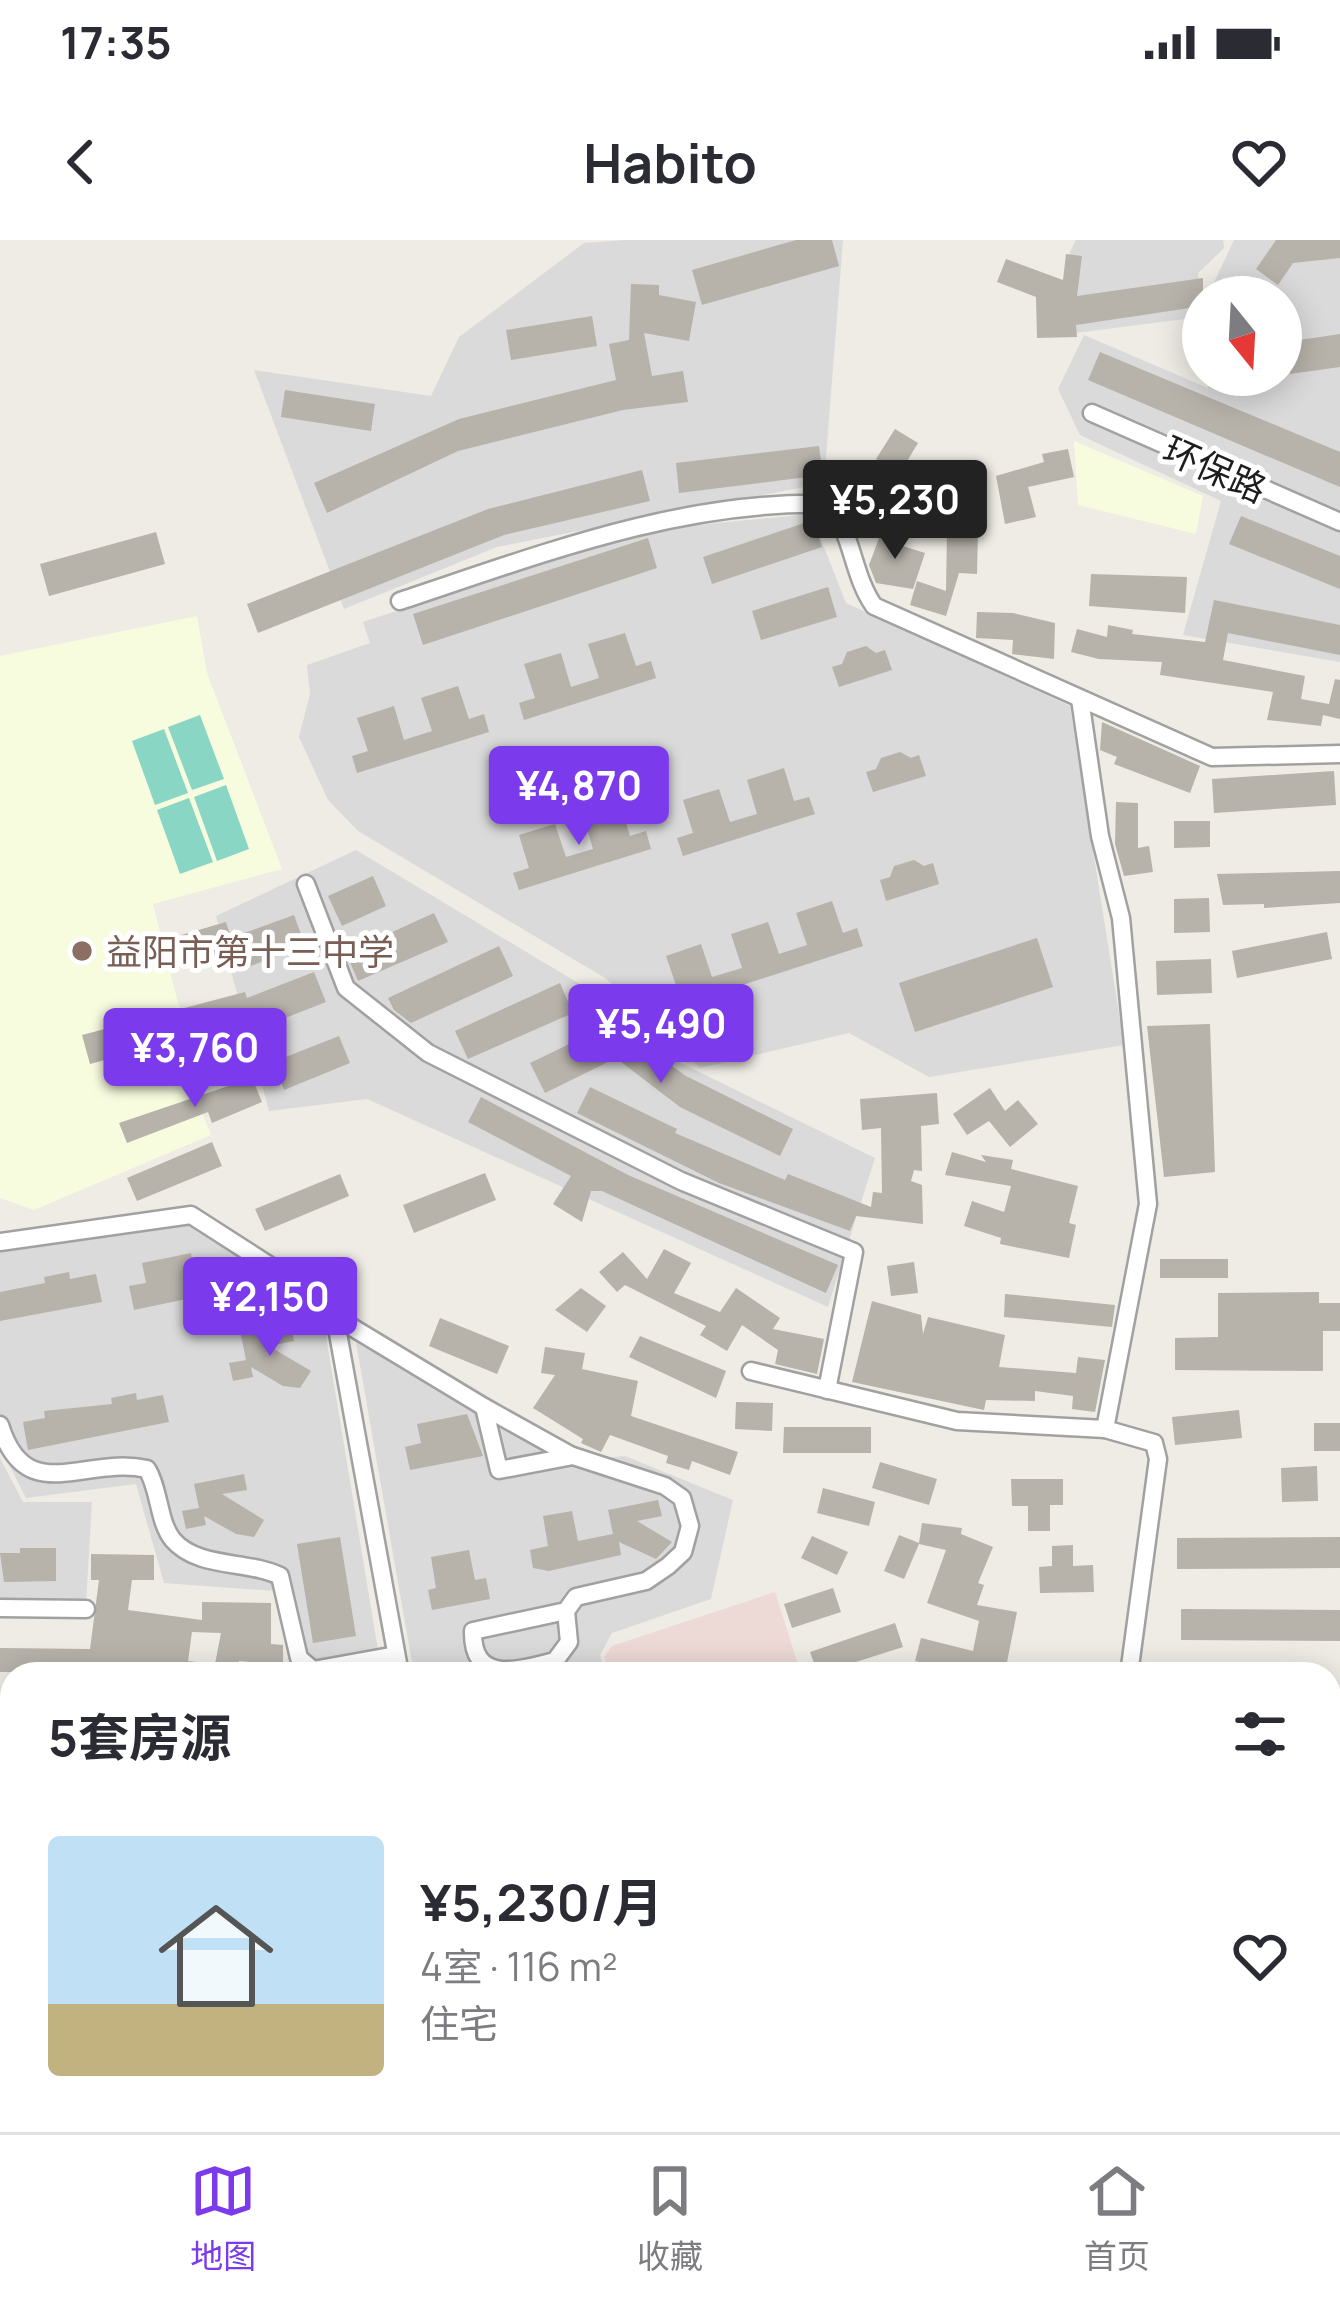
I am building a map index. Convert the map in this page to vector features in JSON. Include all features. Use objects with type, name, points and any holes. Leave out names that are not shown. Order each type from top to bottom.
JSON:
[{"type":"street","name":"环保路","points":[[1092,413],[1340,522]]},
{"type":"street","points":[[400,601],[620,529],[787,503],[829,504],[838,515],[861,588],[874,606],[1212,757],[1340,754]]},
{"type":"street","points":[[1080,699],[1100,836],[1121,918],[1148,1204],[1105,1429]]},
{"type":"street","points":[[306,884],[346,988],[413,1043],[681,1181],[854,1252],[827,1390]]},
{"type":"street","points":[[2,1235],[191,1216],[305,1288],[335,1317],[484,1407],[573,1456],[664,1486],[682,1498],[690,1526],[682,1552],[646,1581],[576,1597],[566,1611],[569,1642],[550,1662]]},
{"type":"street","points":[[335,1317],[398,1662]]},
{"type":"street","points":[[751,1371],[957,1421],[1105,1429],[1154,1443],[1159,1459],[1131,1662]]},
{"type":"street","points":[[484,1407],[499,1470],[573,1456]]},
{"type":"street","points":[[0,1425],[6,1448],[36,1472],[54,1475],[121,1463],[147,1469],[172,1540],[199,1558],[261,1567],[280,1576],[304,1662]]},
{"type":"street","points":[[0,1608],[86,1610]]},
{"type":"street","points":[[481,1662],[473,1649],[473,1631],[488,1624],[566,1611]]},
{"type":"street","points":[[354,1662],[396,1654]]},
{"type":"shaded area","points":[[843,240],[824,483],[497,547],[344,609],[254,370],[431,396],[459,337],[584,243]]},
{"type":"shaded area","points":[[1076,240],[1223,240],[1224,248],[1198,276],[1182,276],[1182,319],[1067,334],[1070,252]]},
{"type":"shaded area","points":[[1234,240],[1340,240],[1340,662],[1183,635],[1221,501],[1080,435],[1058,389],[1084,335],[1182,377],[1182,396],[1302,396],[1302,276],[1217,276]]},
{"type":"shaded area","points":[[1074,441],[1203,496],[1196,534],[1078,505]]},
{"type":"shaded area","points":[[811,514],[846,603],[1070,706],[1124,1045],[929,1077],[849,1033],[700,1068],[605,978],[358,831],[328,800],[299,737],[310,694],[307,665],[370,643],[363,622],[644,530]]},
{"type":"shaded area","name":"益阳市第十三中学","points":[[197,616],[207,673],[282,869],[153,904],[177,999],[197,1049],[184,1067],[211,1135],[34,1210],[0,1198],[0,656]]},
{"type":"shaded area","points":[[200,715],[224,779],[192,790],[168,727]]},
{"type":"shaded area","points":[[164,729],[188,793],[155,805],[132,741]]},
{"type":"shaded area","points":[[226,785],[249,849],[217,861],[194,797]]},
{"type":"shaded area","points":[[189,798],[213,862],[180,874],[157,810]]},
{"type":"shaded area","points":[[356,850],[600,996],[638,1042],[875,1158],[828,1307],[367,1099],[269,1111],[216,916]]},
{"type":"shaded area","points":[[193,1205],[318,1288],[380,1662],[289,1662],[275,1591],[164,1583],[136,1484],[26,1498],[0,1447],[0,1232]]},
{"type":"shaded area","points":[[351,1314],[592,1459],[625,1456],[733,1500],[711,1599],[612,1633],[600,1655],[602,1662],[412,1662]]},
{"type":"shaded area","points":[[0,1458],[23,1502],[92,1502],[86,1603],[0,1602]]},
{"type":"shaded area","points":[[775,1592],[797,1662],[605,1662],[612,1646]]},
{"type":"building","points":[[796,240],[832,240],[839,266],[702,305],[692,270]]},
{"type":"building","points":[[1276,240],[1340,240],[1340,258],[1293,263],[1284,276],[1266,276],[1256,269]]},
{"type":"building","points":[[1066,254],[1082,256],[1077,296],[1182,281],[1182,309],[1076,325],[1077,337],[1037,338],[1036,297],[997,282],[1006,259],[1063,280]]},
{"type":"building","points":[[631,284],[659,285],[659,295],[696,302],[689,341],[644,333],[652,376],[683,371],[688,402],[623,410],[458,451],[327,513],[314,483],[459,419],[616,380],[609,344],[629,340]]},
{"type":"building","points":[[592,316],[597,346],[511,360],[506,330]]},
{"type":"building","points":[[1340,334],[1340,367],[1302,372],[1302,340]]},
{"type":"building","points":[[1100,352],[1182,386],[1182,396],[1206,396],[1340,452],[1340,487],[1088,380]]},
{"type":"building","points":[[285,390],[375,404],[371,431],[281,417]]},
{"type":"building","points":[[895,429],[918,443],[900,473],[876,459]]},
{"type":"building","points":[[819,446],[823,475],[679,493],[676,463]]},
{"type":"building","points":[[1068,449],[1074,477],[1028,487],[1036,517],[1005,524],[996,476],[1044,462],[1042,454]]},
{"type":"building","points":[[642,470],[650,501],[504,535],[258,633],[247,604],[488,509]]},
{"type":"building","points":[[906,471],[946,487],[933,518],[893,501]]},
{"type":"building","points":[[890,509],[890,542],[925,553],[913,589],[876,583],[869,565]]},
{"type":"building","points":[[1241,516],[1340,556],[1340,589],[1229,544]]},
{"type":"building","points":[[813,520],[822,547],[712,584],[703,557]]},
{"type":"building","points":[[947,531],[978,531],[977,574],[959,573],[946,616],[910,605],[917,581],[946,591]]},
{"type":"building","points":[[156,532],[165,564],[49,596],[40,564]]},
{"type":"building","points":[[648,538],[657,568],[423,645],[413,614]]},
{"type":"building","points":[[1091,574],[1187,577],[1185,613],[1089,606]]},
{"type":"building","points":[[828,587],[837,617],[761,640],[752,611]]},
{"type":"building","points":[[1214,600],[1340,625],[1340,655],[1228,633],[1223,660],[1305,676],[1301,699],[1329,704],[1335,679],[1340,680],[1340,719],[1323,715],[1321,726],[1267,720],[1273,692],[1160,675],[1162,662],[1099,659],[1071,652],[1077,629],[1107,637],[1108,625],[1133,630],[1132,634],[1205,642]]},
{"type":"building","points":[[977,612],[1013,613],[1055,623],[1054,659],[1012,654],[1013,640],[976,638]]},
{"type":"building","points":[[625,633],[636,666],[651,661],[656,678],[524,720],[519,703],[535,698],[524,664],[561,653],[571,687],[599,678],[588,644]]},
{"type":"building","points":[[866,646],[876,653],[885,650],[892,670],[839,687],[832,667],[842,664],[847,652]]},
{"type":"building","points":[[458,686],[469,719],[484,714],[489,732],[357,773],[352,756],[368,751],[357,718],[394,706],[404,740],[432,731],[421,698]]},
{"type":"building","points":[[1102,722],[1200,766],[1190,793],[1114,764],[1117,757],[1100,750]]},
{"type":"building","points":[[900,752],[911,758],[919,755],[926,776],[873,792],[866,772],[876,769],[881,758]]},
{"type":"building","points":[[784,768],[794,801],[809,797],[815,814],[683,856],[677,838],[693,833],[683,800],[719,789],[730,822],[757,814],[747,780]]},
{"type":"building","points":[[1334,771],[1336,805],[1214,813],[1212,779]]},
{"type":"building","points":[[1116,802],[1138,803],[1138,848],[1149,846],[1153,872],[1124,876],[1115,844]]},
{"type":"building","points":[[620,803],[630,836],[646,831],[651,849],[519,890],[513,873],[529,868],[519,835],[555,824],[566,857],[593,849],[583,815]]},
{"type":"building","points":[[1174,821],[1210,821],[1210,847],[1174,848]]},
{"type":"building","points":[[914,860],[924,866],[933,863],[939,884],[886,901],[880,880],[890,877],[894,866]]},
{"type":"building","points":[[1340,871],[1340,903],[1264,908],[1264,904],[1223,905],[1217,874]]},
{"type":"building","points":[[373,876],[386,906],[342,926],[328,896]]},
{"type":"building","points":[[1209,898],[1210,932],[1174,933],[1174,899]]},
{"type":"building","points":[[832,901],[843,933],[857,928],[863,946],[668,1009],[663,992],[677,988],[666,956],[701,944],[712,977],[742,968],[731,934],[768,922],[779,954],[807,945],[796,913]]},
{"type":"building","points":[[434,913],[448,942],[358,981],[346,953]]},
{"type":"building","points":[[294,915],[305,945],[251,966],[245,949],[179,968],[171,938],[226,922],[231,938]]},
{"type":"building","points":[[1327,932],[1332,959],[1237,978],[1232,951]]},
{"type":"building","points":[[1037,938],[1053,987],[915,1032],[899,983]]},
{"type":"building","points":[[499,946],[513,976],[411,1023],[394,1010],[388,998]]},
{"type":"building","points":[[1211,959],[1212,993],[1157,995],[1156,961]]},
{"type":"building","points":[[314,972],[326,1002],[270,1024],[198,1041],[196,1035],[90,1064],[82,1035],[245,992],[247,998]]},
{"type":"building","points":[[560,983],[573,1013],[468,1059],[455,1031]]},
{"type":"building","points":[[615,1022],[634,1062],[645,1047],[686,1076],[793,1129],[780,1156],[680,1107],[616,1058],[545,1093],[530,1063]]},
{"type":"building","points":[[1210,1024],[1215,1172],[1164,1177],[1147,1026]]},
{"type":"building","points":[[339,1036],[350,1063],[284,1090],[273,1062]]},
{"type":"building","points":[[252,1078],[262,1102],[212,1123],[208,1112],[127,1143],[119,1123]]},
{"type":"building","points":[[590,1087],[677,1129],[675,1133],[785,1180],[788,1174],[871,1207],[873,1192],[882,1193],[881,1128],[862,1130],[860,1099],[937,1093],[939,1124],[921,1126],[922,1171],[914,1170],[911,1181],[922,1185],[923,1224],[856,1216],[850,1231],[719,1183],[577,1113]]},
{"type":"building","points":[[990,1088],[1005,1111],[1018,1100],[1038,1124],[1010,1147],[989,1121],[967,1135],[953,1114]]},
{"type":"building","points":[[481,1097],[628,1175],[838,1265],[826,1293],[602,1191],[591,1191],[582,1222],[553,1204],[571,1176],[468,1122]]},
{"type":"building","points":[[212,1142],[222,1166],[137,1201],[127,1178]]},
{"type":"building","points":[[952,1152],[986,1162],[981,1155],[1013,1160],[1011,1169],[1078,1186],[1069,1223],[1076,1225],[1069,1258],[1000,1244],[1001,1238],[964,1226],[972,1201],[1004,1212],[1011,1186],[945,1175]]},
{"type":"building","points":[[485,1173],[496,1200],[414,1233],[403,1205]]},
{"type":"building","points":[[340,1174],[349,1196],[265,1231],[255,1209]]},
{"type":"building","points":[[664,1249],[691,1263],[674,1293],[720,1312],[736,1288],[780,1318],[773,1329],[824,1339],[817,1374],[775,1364],[778,1350],[742,1325],[727,1351],[700,1335],[706,1326],[625,1285],[617,1292],[599,1272],[623,1252],[647,1279]]},
{"type":"building","points":[[191,1253],[195,1274],[211,1271],[215,1293],[134,1310],[129,1286],[146,1283],[142,1263]]},
{"type":"building","points":[[1160,1259],[1228,1259],[1228,1278],[1160,1278]]},
{"type":"building","points":[[914,1262],[918,1293],[891,1296],[887,1266]]},
{"type":"building","points":[[69,1272],[70,1279],[96,1274],[102,1302],[0,1321],[0,1292],[45,1283],[44,1277]]},
{"type":"building","points":[[581,1288],[606,1306],[587,1332],[555,1310]]},
{"type":"building","points":[[1319,1292],[1319,1303],[1340,1303],[1340,1331],[1323,1331],[1323,1371],[1175,1370],[1175,1338],[1218,1337],[1218,1293]]},
{"type":"building","points":[[1005,1294],[1115,1305],[1112,1327],[1004,1317]]},
{"type":"building","points":[[872,1301],[921,1315],[923,1334],[928,1317],[1005,1335],[999,1367],[1076,1373],[1078,1357],[1105,1360],[1095,1412],[1072,1409],[1073,1396],[1035,1391],[1035,1401],[986,1400],[984,1410],[852,1382]]},
{"type":"building","points":[[440,1318],[509,1346],[497,1374],[429,1346]]},
{"type":"building","points":[[291,1325],[294,1341],[269,1346],[311,1371],[300,1388],[283,1386],[251,1367],[253,1377],[233,1381],[229,1363],[246,1360],[241,1335]]},
{"type":"building","points":[[640,1336],[726,1371],[716,1398],[629,1357]]},
{"type":"building","points":[[545,1347],[585,1353],[582,1369],[638,1381],[631,1416],[738,1452],[730,1475],[692,1461],[689,1470],[666,1463],[668,1456],[610,1435],[601,1452],[581,1443],[583,1439],[533,1408],[555,1375],[541,1373]]},
{"type":"building","points":[[136,1393],[137,1400],[163,1395],[169,1422],[28,1450],[23,1422],[45,1418],[44,1411],[112,1404],[111,1398]]},
{"type":"building","points":[[736,1402],[773,1403],[772,1431],[735,1429]]},
{"type":"building","points":[[1239,1410],[1242,1438],[1175,1445],[1172,1417]]},
{"type":"building","points":[[467,1414],[483,1456],[410,1470],[405,1447],[421,1443],[417,1424]]},
{"type":"building","points":[[1314,1423],[1340,1423],[1340,1451],[1314,1451]]},
{"type":"building","points":[[784,1427],[871,1427],[871,1453],[783,1453]]},
{"type":"building","points":[[880,1462],[937,1479],[929,1505],[872,1488]]},
{"type":"building","points":[[1317,1466],[1318,1501],[1282,1502],[1281,1468]]},
{"type":"building","points":[[244,1474],[247,1490],[222,1494],[264,1520],[254,1537],[236,1534],[204,1516],[206,1525],[186,1529],[182,1511],[199,1508],[194,1484]]},
{"type":"building","points":[[1011,1479],[1063,1479],[1063,1505],[1050,1505],[1050,1531],[1028,1531],[1028,1506],[1012,1506]]},
{"type":"building","points":[[823,1488],[875,1502],[869,1526],[817,1513]]},
{"type":"building","points":[[658,1500],[662,1516],[637,1521],[672,1542],[656,1559],[619,1542],[621,1555],[549,1571],[533,1568],[530,1550],[548,1546],[543,1516],[572,1511],[578,1541],[613,1534],[608,1510]]},
{"type":"building","points":[[922,1523],[962,1528],[961,1534],[993,1547],[978,1583],[984,1585],[977,1605],[1017,1612],[1007,1662],[915,1661],[921,1638],[973,1651],[979,1621],[927,1603],[946,1550],[919,1544],[904,1579],[884,1571],[899,1535],[919,1543]]},
{"type":"building","points":[[812,1536],[848,1552],[837,1575],[801,1558]]},
{"type":"building","points":[[340,1537],[356,1636],[313,1643],[297,1544]]},
{"type":"building","points":[[1340,1537],[1340,1568],[1177,1569],[1177,1538]]},
{"type":"building","points":[[1073,1545],[1073,1566],[1093,1565],[1094,1592],[1040,1593],[1039,1567],[1052,1566],[1052,1546]]},
{"type":"building","points":[[20,1548],[56,1548],[56,1581],[4,1582],[0,1553],[20,1553]]},
{"type":"building","points":[[469,1550],[475,1580],[486,1578],[490,1599],[432,1610],[428,1590],[436,1588],[431,1557]]},
{"type":"building","points":[[91,1554],[154,1555],[154,1580],[132,1580],[128,1610],[202,1620],[202,1602],[271,1603],[271,1644],[283,1645],[283,1662],[215,1662],[221,1633],[192,1632],[188,1661],[197,1662],[0,1662],[0,1648],[90,1649],[99,1580],[91,1580]]},
{"type":"building","points":[[833,1588],[841,1612],[792,1628],[784,1604]]},
{"type":"building","points":[[1181,1609],[1340,1610],[1340,1641],[1181,1640]]},
{"type":"building","points":[[895,1623],[903,1647],[856,1662],[814,1662],[810,1652]]},
{"type":"place","name":"益阳市第十三中学","points":[[82,951]]}]
